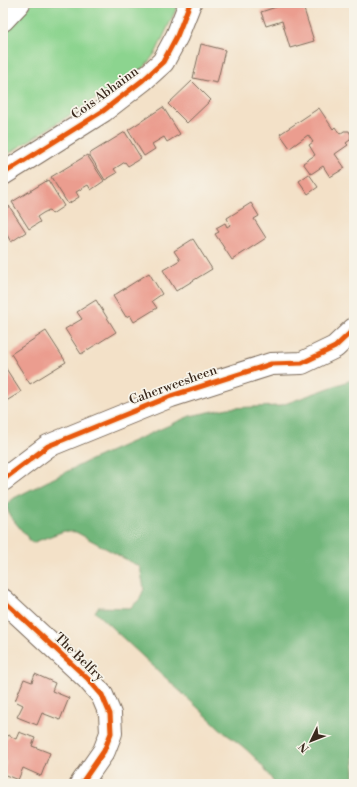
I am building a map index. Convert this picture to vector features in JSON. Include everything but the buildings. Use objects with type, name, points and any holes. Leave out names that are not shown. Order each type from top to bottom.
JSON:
[{"type":"street","points":[[3,20],[19,3]]},
{"type":"street","name":"Cois Abhainn","points":[[3,174],[103,111],[143,80],[163,62],[190,3]]},
{"type":"street","name":"Caherweesheen","points":[[3,480],[48,446],[171,396],[271,364],[302,363],[335,347],[354,329]]},
{"type":"street","name":"The Belfry","points":[[3,600],[102,695],[110,714],[111,733],[104,751],[81,784]]},
{"type":"green space","points":[[32,3],[179,3],[156,52],[143,69],[3,157],[3,33]]},
{"type":"green space","points":[[354,379],[354,784],[275,784],[259,762],[247,750],[226,734],[95,612],[98,607],[130,608],[139,600],[144,589],[140,567],[76,532],[64,531],[32,543],[10,516],[6,505],[14,498],[86,462],[190,416],[228,408],[279,406]]},
{"type":"cycle path","points":[[3,174],[103,111],[143,80],[163,62],[177,36],[190,3]]},
{"type":"cycle path","points":[[3,480],[48,446],[171,396],[271,364],[302,363],[335,347],[354,329]]},
{"type":"cycle path","points":[[3,600],[88,679],[102,695],[110,714],[111,733],[104,751],[81,784]]}]
